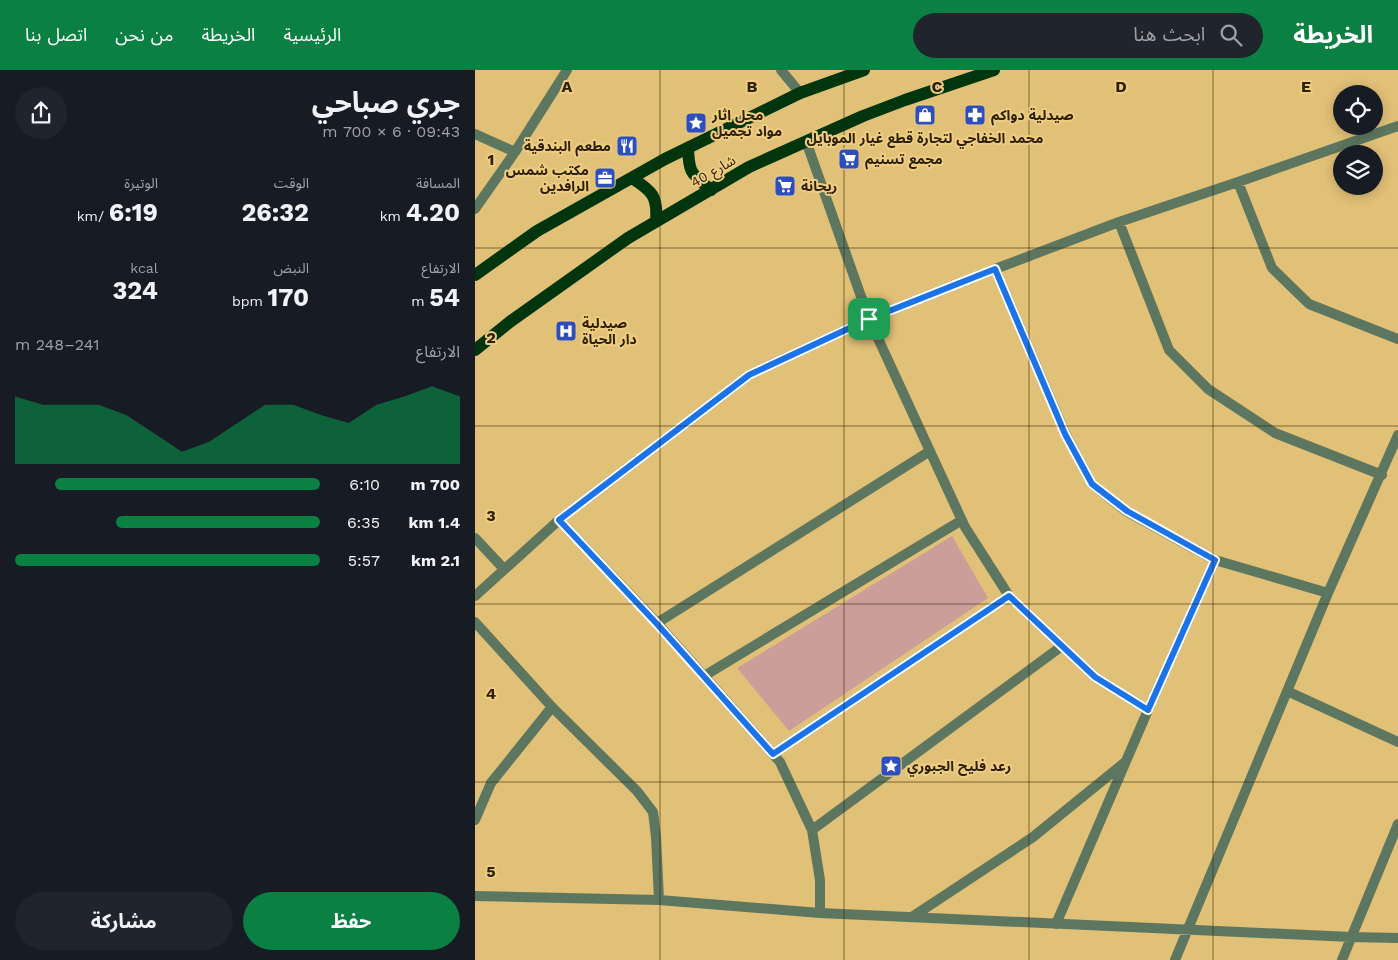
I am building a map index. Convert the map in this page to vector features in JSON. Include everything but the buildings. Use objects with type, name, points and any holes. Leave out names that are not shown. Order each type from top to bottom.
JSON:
[{"type":"main road","points":[[475,275],[537,230],[688,148],[800,94],[864,70]]},
{"type":"main road","name":"شارع 40","points":[[475,350],[511,321],[628,238],[749,167],[905,100],[993,70]]},
{"type":"main road","points":[[688,148],[692,174],[711,190]]},
{"type":"main road","points":[[632,178],[647,188],[654,196],[657,208],[656,221]]},
{"type":"street","points":[[475,209],[515,152],[567,70]]},
{"type":"street","points":[[781,70],[800,94]]},
{"type":"street","points":[[475,596],[559,520],[749,375],[869,319],[995,269],[1119,222],[1398,126]]},
{"type":"street","points":[[475,134],[515,152]]},
{"type":"street","points":[[806,141],[869,319],[961,520],[1009,596],[1095,677],[1148,710]]},
{"type":"street","points":[[1238,182],[1272,268],[1309,304],[1398,339]]},
{"type":"street","points":[[1119,222],[1169,350],[1207,389],[1275,434],[1382,474]]},
{"type":"street","points":[[995,269],[1065,434],[1092,484],[1127,511],[1215,560],[1328,593]]},
{"type":"street","points":[[1175,960],[1328,593],[1398,435]]},
{"type":"street","points":[[657,624],[930,451]]},
{"type":"street","points":[[559,520],[657,624],[780,762],[812,830],[820,880],[820,913]]},
{"type":"street","points":[[704,676],[961,520]]},
{"type":"street","points":[[475,538],[504,568]]},
{"type":"street","points":[[1056,924],[1215,560]]},
{"type":"street","points":[[773,754],[1009,596]]},
{"type":"street","points":[[475,622],[552,707],[637,791],[653,812],[659,900]]},
{"type":"street","points":[[812,830],[1063,646]]},
{"type":"street","points":[[1287,691],[1398,742]]},
{"type":"street","points":[[475,820],[491,783],[552,707]]},
{"type":"street","points":[[912,917],[1033,837],[1125,763]]},
{"type":"street","points":[[1342,960],[1398,824]]},
{"type":"street","points":[[475,896],[659,900],[820,913],[1351,938],[1398,938]]},
{"type":"shaded area","points":[[952,536],[988,598],[789,731],[737,668]]},
{"type":"place","name":"محمد الخفاجي لتجارة قطع غيار الموبايل","points":[[925,115]]},
{"type":"place","name":"صيدلية دواكم","points":[[975,115]]},
{"type":"place","name":"محل اثار مواد تجميل","points":[[696,123]]},
{"type":"place","name":"مطعم البندقية","points":[[627,146]]},
{"type":"place","name":"مجمع تسنيم","points":[[849,159]]},
{"type":"place","name":"مكتب شمس الرافدين","points":[[605,178]]},
{"type":"place","name":"ريحانة","points":[[785,186]]},
{"type":"place","name":"صيدلية دار الحياة","points":[[566,331]]},
{"type":"place","name":"رعد فليح الجبوري","points":[[891,766]]},
{"type":"route","points":[[995,269],[1065,434],[1092,484],[1127,511],[1215,560],[1148,710],[1095,677],[1009,596],[773,754],[657,624],[559,520],[749,375],[869,319],[995,269]]}]
